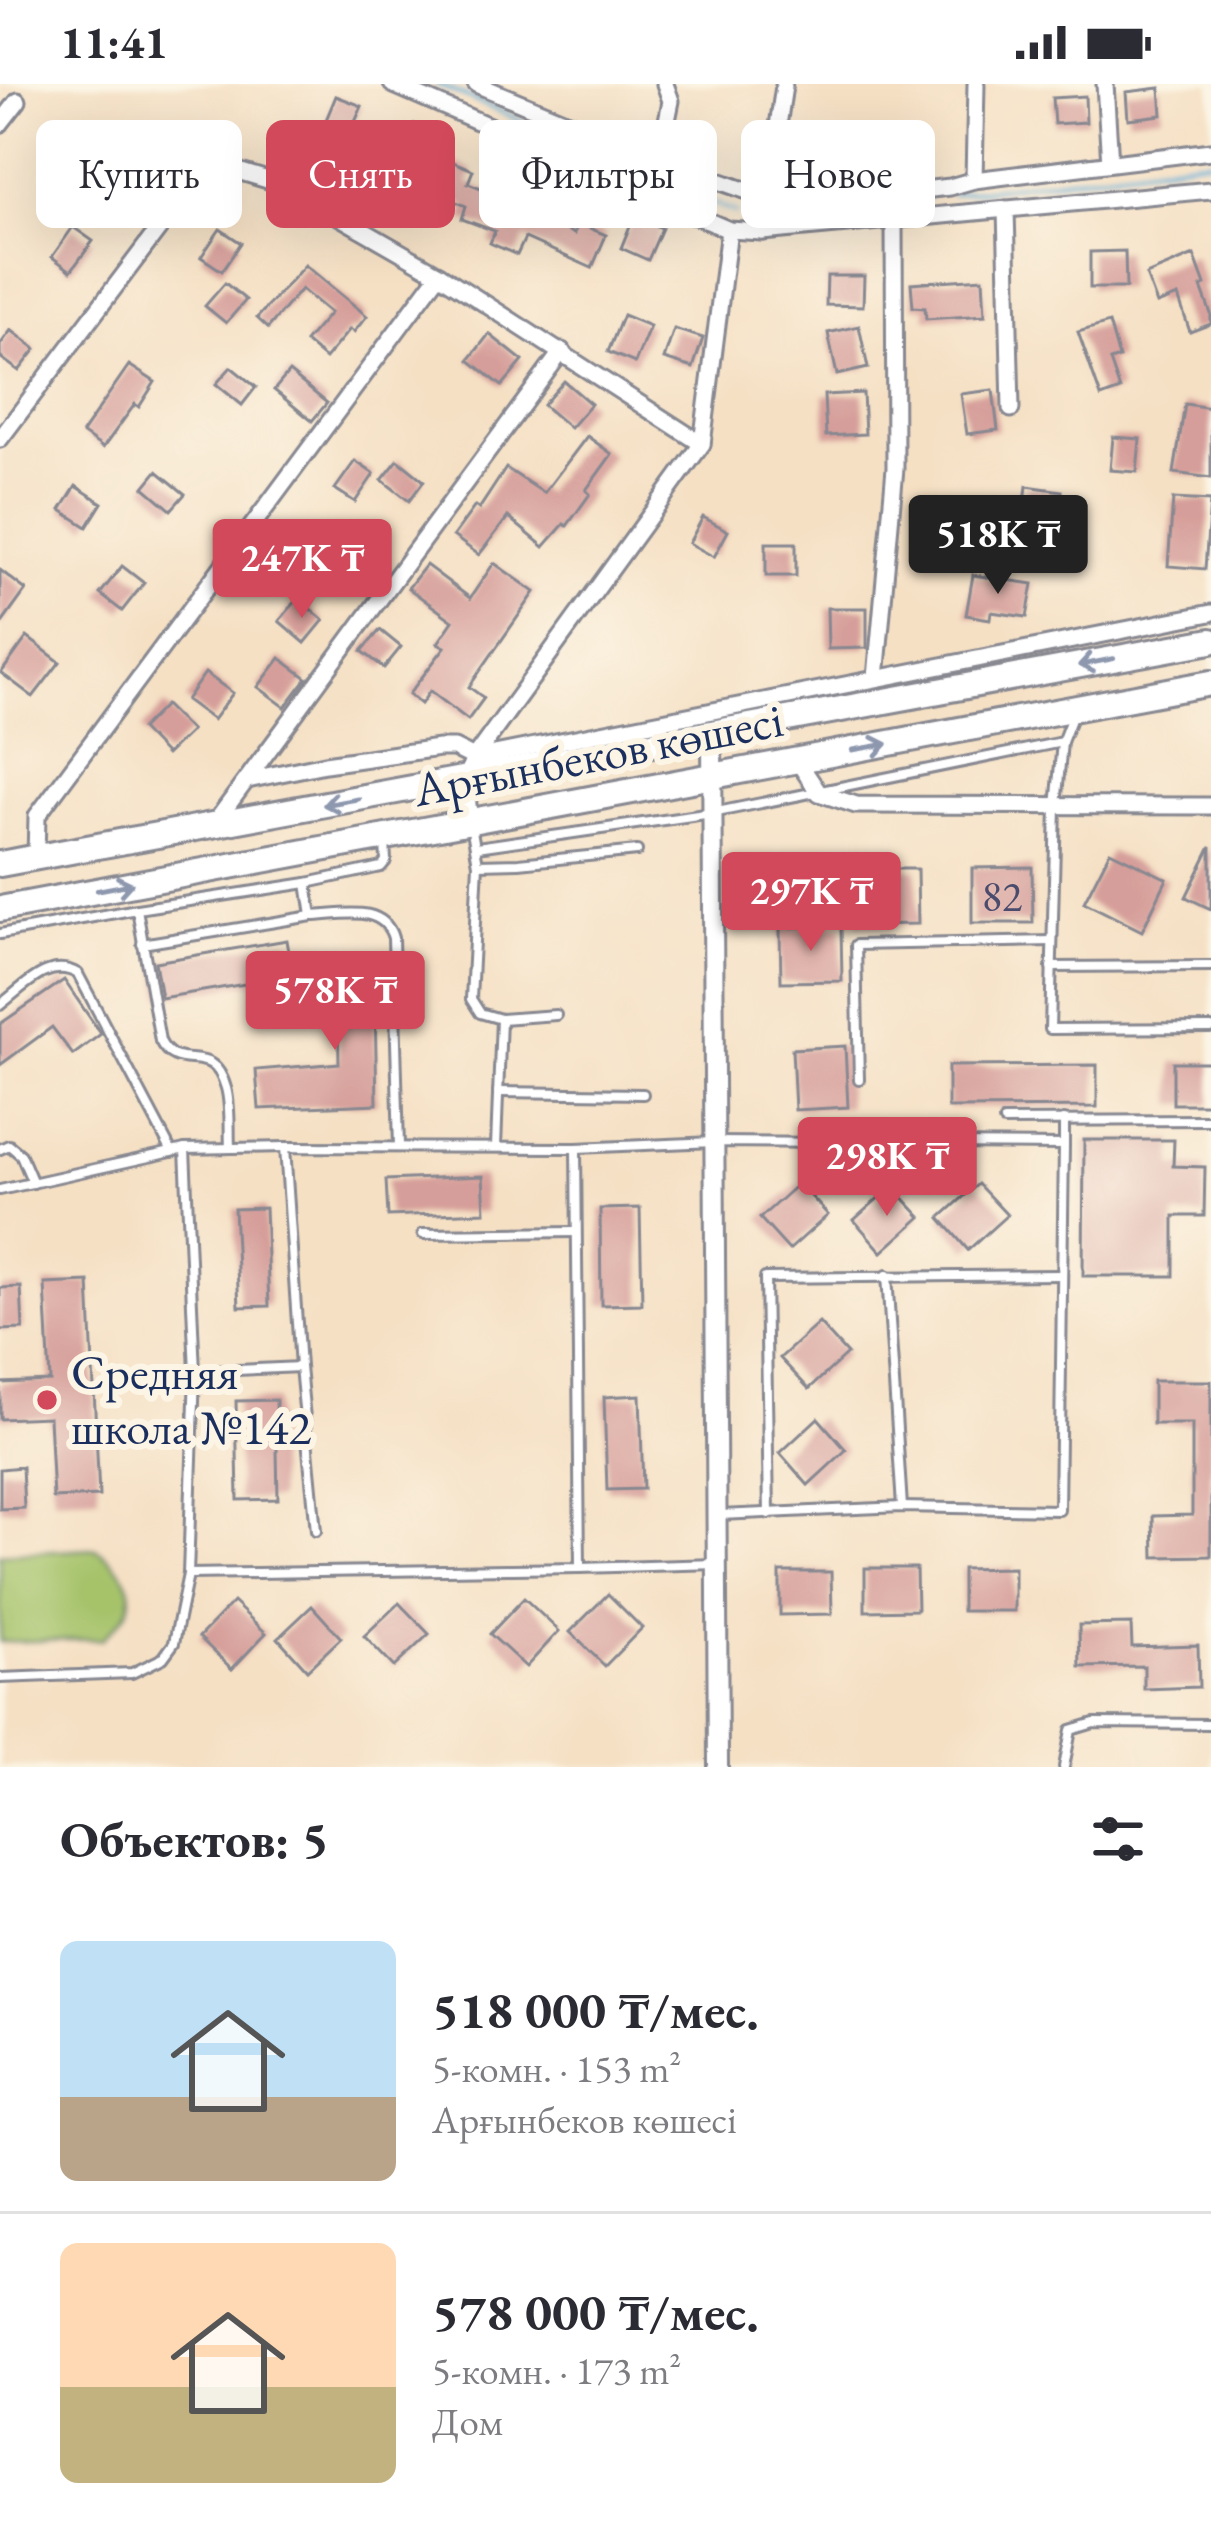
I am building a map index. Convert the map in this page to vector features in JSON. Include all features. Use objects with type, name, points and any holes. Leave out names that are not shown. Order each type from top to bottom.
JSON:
[{"type":"main road","name":"Арғынбеков көшесі","points":[[0,864],[469,769],[712,734],[1211,641]]},
{"type":"main road","name":"Арғынбеков көшесі","points":[[0,909],[1211,683]]},
{"type":"street","points":[[392,84],[729,230],[806,228]]},
{"type":"street","points":[[476,84],[563,120]]},
{"type":"street","points":[[665,84],[671,101],[667,120]]},
{"type":"street","points":[[974,181],[976,84]]},
{"type":"street","points":[[1105,84],[1110,163]]},
{"type":"street","points":[[779,120],[784,86]]},
{"type":"street","points":[[0,124],[17,100]]},
{"type":"street","points":[[935,189],[1211,151]]},
{"type":"street","points":[[0,439],[194,182],[207,171],[228,168],[284,185],[439,274],[702,444]]},
{"type":"street","points":[[935,216],[1211,190]]},
{"type":"street","points":[[1006,209],[1011,409]]},
{"type":"street","points":[[762,232],[763,228]]},
{"type":"street","points":[[876,679],[895,468],[894,228]]},
{"type":"street","points":[[469,769],[702,444],[729,230]]},
{"type":"street","points":[[36,857],[37,816],[439,274]]},
{"type":"street","points":[[214,824],[562,351]]},
{"type":"street","points":[[469,769],[876,679],[1211,613]]},
{"type":"street","points":[[712,734],[718,1767]]},
{"type":"street","points":[[247,780],[325,764],[454,748],[469,769],[470,821]]},
{"type":"street","points":[[797,760],[819,793],[856,805],[1211,806]]},
{"type":"lane","points":[[1075,709],[1061,742],[1050,1030],[1211,1028]]},
{"type":"lane","points":[[477,848],[712,813],[1061,742]]},
{"type":"lane","points":[[470,821],[478,864],[471,999],[480,1013],[501,1019],[556,1015]]},
{"type":"lane","points":[[0,934],[307,884],[381,867],[386,861],[386,837]]},
{"type":"lane","points":[[478,864],[637,850]]},
{"type":"lane","points":[[307,884],[312,916]]},
{"type":"lane","points":[[136,909],[160,1041],[166,1054],[175,1059],[207,1060],[218,1069],[226,1086],[230,1148]]},
{"type":"lane","points":[[142,944],[312,916],[381,917],[393,938],[399,1147]]},
{"type":"lane","points":[[859,1080],[856,945],[1052,941]]},
{"type":"lane","points":[[1051,967],[1211,966]]},
{"type":"lane","points":[[2,1000],[47,970],[60,967],[78,974],[172,1152]]},
{"type":"lane","points":[[496,1147],[501,1019]]},
{"type":"lane","points":[[498,1092],[643,1094]]},
{"type":"lane","points":[[1004,1120],[1211,1120]]},
{"type":"lane","points":[[718,1515],[902,1508],[1060,1510],[1064,1120]]},
{"type":"lane","points":[[0,1190],[185,1149],[576,1148],[714,1142],[1064,1144]]},
{"type":"lane","points":[[0,1149],[9,1145],[21,1155],[33,1183]]},
{"type":"lane","points":[[285,1147],[299,1367],[316,1531]]},
{"type":"lane","points":[[576,1148],[580,1568]]},
{"type":"lane","points":[[0,1678],[132,1673],[163,1658],[174,1643],[188,1574],[195,1372],[185,1149]]},
{"type":"lane","points":[[423,1234],[575,1232]]},
{"type":"lane","points":[[769,1514],[765,1279],[1062,1274]]},
{"type":"lane","points":[[887,1275],[902,1508]]},
{"type":"lane","points":[[195,1372],[299,1367]]},
{"type":"lane","points":[[188,1574],[718,1564]]},
{"type":"lane","points":[[1064,1767],[1071,1730],[1082,1726],[1211,1724]]},
{"type":"green space","points":[[96,1549],[119,1569],[131,1596],[124,1616],[102,1639],[0,1642],[0,1554]]},
{"type":"building","points":[[1160,88],[1162,115],[1128,119],[1126,92]]},
{"type":"building","points":[[336,96],[362,106],[356,120],[326,120]]},
{"type":"building","points":[[1085,96],[1086,122],[1054,124],[1052,98]]},
{"type":"building","points":[[455,163],[473,170],[468,183],[479,187],[479,225],[462,219],[466,206],[455,201]]},
{"type":"building","points":[[72,228],[93,241],[71,271],[52,257]]},
{"type":"building","points":[[487,228],[562,228],[574,234],[576,228],[590,228],[606,235],[592,268],[525,238],[517,255],[490,243],[495,231]]},
{"type":"building","points":[[629,228],[662,228],[648,260],[621,248]]},
{"type":"building","points":[[220,229],[241,243],[222,271],[201,257]]},
{"type":"building","points":[[1125,251],[1126,288],[1090,288],[1090,252]]},
{"type":"building","points":[[1194,255],[1211,324],[1190,332],[1178,296],[1157,304],[1146,275]]},
{"type":"building","points":[[305,265],[367,316],[325,359],[305,342],[330,313],[301,289],[268,328],[257,318]]},
{"type":"building","points":[[827,276],[864,276],[863,306],[826,305]]},
{"type":"building","points":[[983,278],[985,315],[926,319],[925,308],[913,307],[911,283]]},
{"type":"building","points":[[225,283],[246,300],[226,323],[205,306]]},
{"type":"building","points":[[623,315],[650,326],[635,363],[608,352]]},
{"type":"building","points":[[1109,323],[1119,358],[1110,361],[1120,390],[1101,397],[1078,332]]},
{"type":"building","points":[[859,326],[868,368],[837,375],[828,333]]},
{"type":"building","points":[[674,329],[703,338],[693,368],[664,359]]},
{"type":"building","points":[[11,330],[36,349],[19,371],[0,357],[0,345]]},
{"type":"building","points":[[489,334],[523,361],[502,386],[469,360]]},
{"type":"building","points":[[129,365],[155,382],[103,448],[82,433]]},
{"type":"building","points":[[231,367],[256,387],[242,405],[216,384]]},
{"type":"building","points":[[289,372],[327,403],[312,421],[274,390]]},
{"type":"building","points":[[564,381],[591,404],[570,428],[543,405]]},
{"type":"building","points":[[993,390],[998,430],[967,434],[961,394]]},
{"type":"building","points":[[863,393],[865,434],[826,436],[824,395]]},
{"type":"building","points":[[1185,404],[1211,408],[1211,478],[1174,473]]},
{"type":"building","points":[[587,436],[612,454],[567,526],[544,547],[508,517],[479,555],[453,536],[475,506],[479,509],[506,468],[544,493]]},
{"type":"building","points":[[1113,437],[1140,439],[1137,472],[1110,470]]},
{"type":"building","points":[[398,460],[424,481],[409,501],[382,480]]},
{"type":"building","points":[[355,461],[374,474],[355,502],[335,489]]},
{"type":"building","points":[[157,471],[185,494],[171,510],[144,487]]},
{"type":"building","points":[[76,486],[102,503],[87,527],[61,510]]},
{"type":"building","points":[[1027,486],[1062,491],[1057,525],[1044,524],[1043,561],[1014,560],[1015,533],[1021,534]]},
{"type":"building","points":[[1173,499],[1210,501],[1205,569],[1168,566]]},
{"type":"building","points":[[703,517],[728,531],[714,557],[689,543]]},
{"type":"building","points":[[944,526],[974,530],[971,558],[940,557]]},
{"type":"building","points":[[766,543],[796,543],[796,576],[766,576]]},
{"type":"building","points":[[494,563],[535,592],[469,687],[484,698],[468,720],[430,691],[421,704],[409,694],[445,647],[438,643],[453,621],[408,588],[426,565],[470,598]]},
{"type":"building","points":[[122,566],[144,583],[122,611],[100,594]]},
{"type":"building","points":[[0,570],[26,590],[0,626]]},
{"type":"building","points":[[973,575],[1033,584],[1027,617],[991,612],[990,619],[966,615]]},
{"type":"building","points":[[298,599],[324,620],[305,643],[279,621]]},
{"type":"building","points":[[827,608],[867,608],[867,648],[828,649]]},
{"type":"building","points":[[380,630],[401,647],[384,668],[362,651]]},
{"type":"building","points":[[27,637],[60,662],[33,697],[1,673]]},
{"type":"building","points":[[280,658],[307,678],[285,707],[258,687]]},
{"type":"building","points":[[205,673],[233,693],[213,720],[186,700]]},
{"type":"building","points":[[165,705],[191,731],[166,755],[141,729]]},
{"type":"building","points":[[1211,846],[1211,909],[1186,897]]},
{"type":"building","points":[[1110,851],[1167,879],[1142,931],[1084,902]]},
{"type":"building","points":[[1032,867],[1033,923],[972,923],[972,868]]},
{"type":"building","points":[[857,869],[917,869],[918,924],[857,925]]},
{"type":"building","points":[[841,926],[842,981],[781,982],[780,928]]},
{"type":"building","points":[[287,940],[293,976],[161,998],[155,962]]},
{"type":"building","points":[[374,958],[377,1104],[259,1109],[256,1070],[339,1063],[337,959]]},
{"type":"building","points":[[64,980],[101,1034],[73,1055],[52,1027],[0,1065],[0,1024]]},
{"type":"building","points":[[845,1046],[848,1107],[795,1110],[792,1049]]},
{"type":"building","points":[[1173,1062],[1211,1062],[1211,1104],[1173,1104]]},
{"type":"building","points":[[1097,1065],[1097,1107],[948,1108],[948,1066]]},
{"type":"building","points":[[1084,1140],[1174,1140],[1173,1166],[1205,1167],[1204,1216],[1174,1216],[1174,1276],[1083,1276]]},
{"type":"building","points":[[483,1176],[485,1212],[388,1216],[386,1180]]},
{"type":"building","points":[[799,1183],[828,1215],[789,1250],[760,1218]]},
{"type":"building","points":[[978,1184],[1007,1215],[968,1250],[940,1218]]},
{"type":"building","points":[[892,1186],[921,1217],[882,1252],[854,1220]]},
{"type":"building","points":[[265,1208],[269,1306],[239,1307],[234,1209]]},
{"type":"building","points":[[640,1208],[642,1304],[601,1305],[600,1209]]},
{"type":"building","name":"Средняя школа №142","points":[[89,1282],[99,1496],[53,1498],[49,1417],[0,1419],[0,1383],[50,1381],[45,1284]]},
{"type":"building","name":"Средняя школа №142","points":[[21,1287],[23,1329],[0,1330],[0,1288]]},
{"type":"building","points":[[819,1323],[847,1354],[809,1389],[780,1358]]},
{"type":"building","points":[[1153,1381],[1211,1381],[1211,1556],[1154,1557],[1153,1516],[1192,1515],[1192,1424],[1153,1424]]},
{"type":"building","points":[[640,1395],[643,1489],[607,1490],[604,1397]]},
{"type":"building","points":[[276,1400],[278,1499],[238,1500],[236,1401]]},
{"type":"building","points":[[818,1418],[846,1450],[808,1485],[780,1453]]},
{"type":"building","name":"Средняя школа №142","points":[[22,1467],[24,1508],[0,1509],[0,1469]]},
{"type":"building","points":[[865,1568],[916,1568],[917,1610],[865,1611]]},
{"type":"building","points":[[1014,1568],[1014,1611],[962,1611],[962,1569]]},
{"type":"building","points":[[780,1572],[831,1572],[832,1614],[780,1615]]},
{"type":"building","points":[[608,1594],[642,1628],[605,1666],[570,1632]]},
{"type":"building","points":[[524,1598],[559,1631],[526,1667],[490,1634]]},
{"type":"building","points":[[233,1602],[266,1633],[232,1669],[199,1637]]},
{"type":"building","points":[[399,1603],[429,1634],[394,1667],[364,1636]]},
{"type":"building","points":[[312,1606],[341,1638],[307,1670],[278,1638]]},
{"type":"building","points":[[1131,1624],[1132,1647],[1198,1645],[1199,1687],[1144,1689],[1144,1666],[1080,1667],[1079,1625]]},
{"type":"waterway","points":[[436,84],[736,213]]},
{"type":"waterway","points":[[952,194],[1211,159]]},
{"type":"place","name":"Средняя школа №142","points":[[47,1400]]}]
